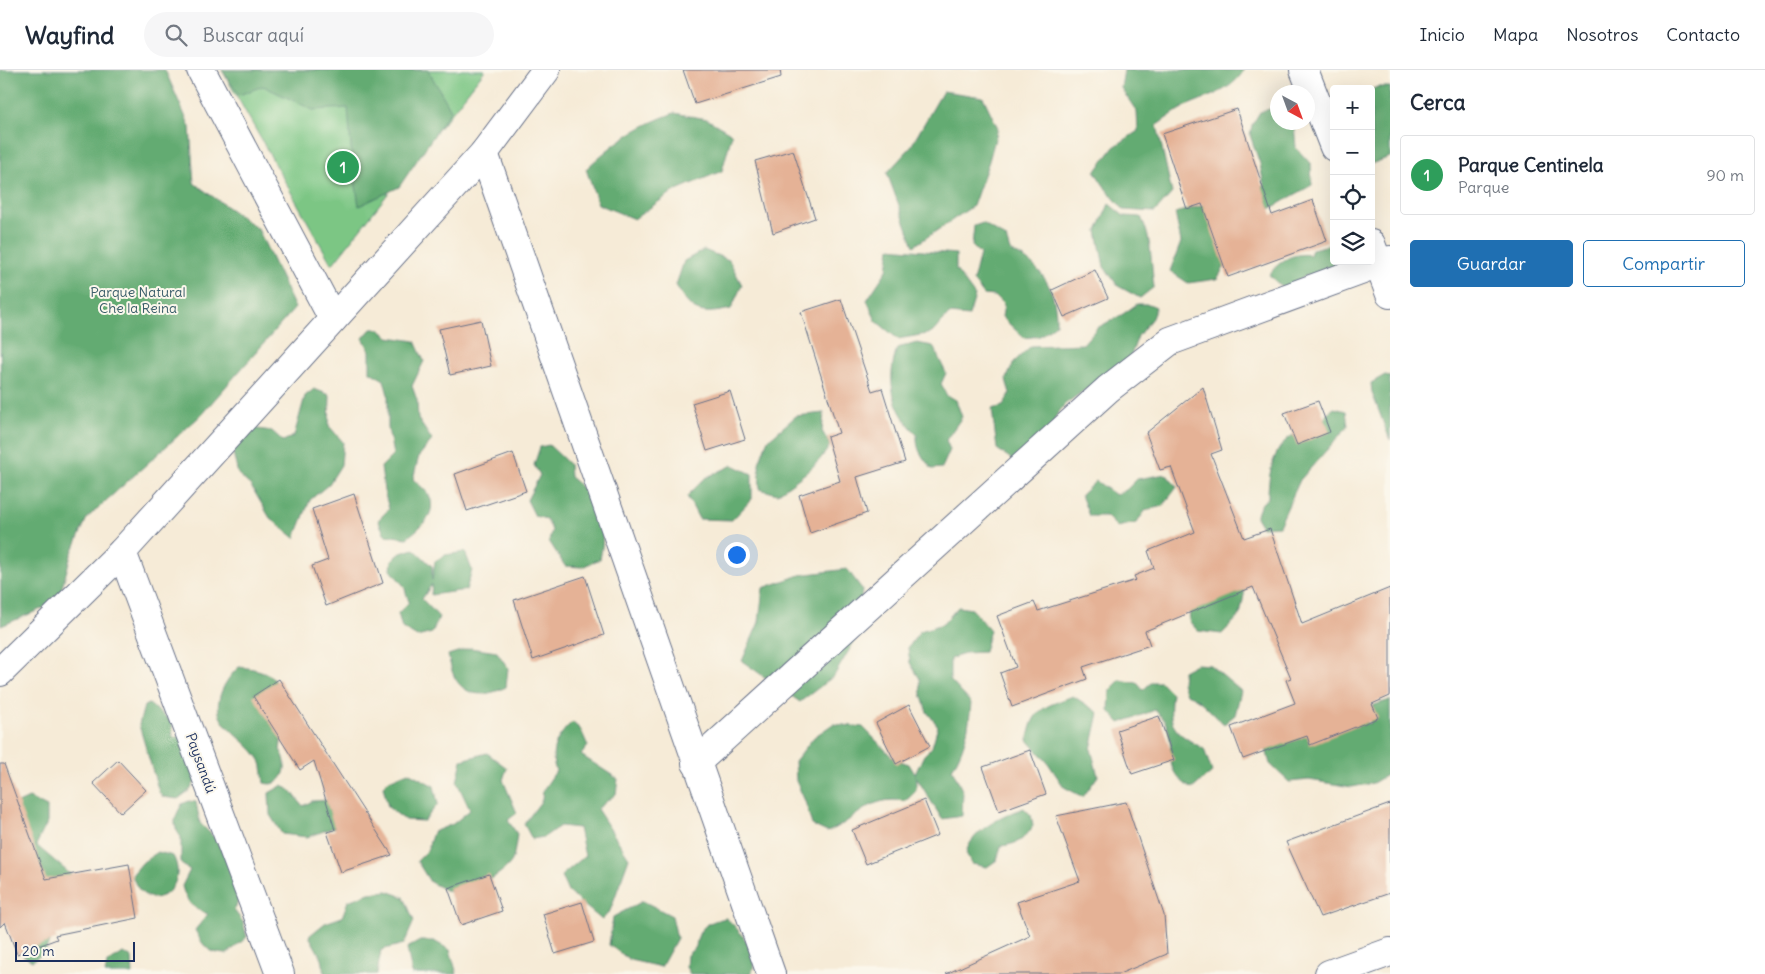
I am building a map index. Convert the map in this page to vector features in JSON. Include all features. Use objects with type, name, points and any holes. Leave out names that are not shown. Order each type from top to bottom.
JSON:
[{"type":"street","points":[[201,70],[333,319]]},
{"type":"street","points":[[0,672],[122,552],[484,153],[546,70]]},
{"type":"street","points":[[1304,70],[1330,138]]},
{"type":"street","points":[[484,153],[696,762],[772,974]]},
{"type":"street","points":[[696,762],[1108,389],[1170,341],[1380,256],[1390,294]]},
{"type":"street","name":"Paysandú","points":[[122,552],[280,974]]},
{"type":"street","points":[[1329,974],[1390,952]]},
{"type":"green space","name":"Parque Natural Che la Reina","points":[[0,70],[165,70],[190,127],[194,183],[258,229],[295,308],[200,416],[87,518],[71,555],[58,602],[1,626]]},
{"type":"green space","points":[[222,70],[485,70],[332,265]]},
{"type":"green space","points":[[222,70],[428,70],[451,110],[399,187],[359,206],[352,160],[348,108],[313,110],[263,86],[239,95]]},
{"type":"green space","points":[[1124,70],[1244,70],[1233,84],[1211,96],[1186,106],[1157,125],[1172,193],[1155,212],[1124,210],[1106,189],[1095,172],[1114,147],[1138,131],[1137,112],[1121,88]]},
{"type":"green space","points":[[1390,87],[1390,157],[1375,163],[1375,130],[1375,88]]},
{"type":"green space","points":[[943,91],[983,97],[998,128],[989,161],[973,206],[914,246],[887,173],[910,148]]},
{"type":"green space","points":[[1270,109],[1270,130],[1295,130],[1296,148],[1311,164],[1312,185],[1257,216],[1253,191],[1264,186],[1260,164],[1250,135],[1252,125],[1260,112]]},
{"type":"green space","points":[[674,113],[707,119],[732,134],[722,171],[674,191],[634,219],[598,204],[586,169],[607,150],[637,129]]},
{"type":"green space","points":[[1234,197],[1235,250],[1217,279],[1188,283],[1170,271],[1181,242],[1175,213]]},
{"type":"green space","points":[[1109,204],[1124,216],[1141,217],[1145,225],[1149,242],[1154,287],[1140,298],[1118,286],[1104,267],[1097,231]]},
{"type":"green space","points":[[983,223],[1006,238],[1010,251],[1031,263],[1039,271],[1050,289],[1056,311],[1056,324],[1040,336],[1024,338],[1002,317],[1004,305],[995,296],[984,295],[973,281],[980,254],[972,246],[974,226]]},
{"type":"green space","points":[[1330,245],[1330,265],[1345,265],[1313,281],[1307,275],[1284,289],[1269,275],[1282,262],[1292,256],[1310,255],[1312,249]]},
{"type":"green space","points":[[890,248],[956,254],[956,270],[975,296],[969,316],[949,314],[932,333],[898,339],[876,321],[867,300],[887,270]]},
{"type":"green space","points":[[704,250],[729,260],[742,285],[731,309],[711,312],[697,310],[686,302],[676,285],[684,261]]},
{"type":"green space","points":[[1137,304],[1149,304],[1156,307],[1152,318],[1138,336],[1131,355],[1108,389],[1088,388],[1065,404],[1056,416],[1043,450],[1014,461],[997,449],[992,409],[1003,406],[1010,393],[1006,380],[1014,362],[1031,346],[1083,344],[1097,328]]},
{"type":"green space","points":[[371,329],[379,329],[389,337],[415,341],[424,361],[412,386],[417,400],[418,419],[432,440],[419,456],[413,479],[425,490],[432,504],[426,521],[407,538],[385,535],[378,520],[389,509],[384,491],[381,467],[393,455],[388,428],[388,395],[384,380],[370,372],[370,351],[363,338]]},
{"type":"green space","points":[[917,343],[933,346],[946,373],[941,384],[947,396],[956,400],[962,417],[946,440],[950,450],[942,468],[932,469],[923,457],[919,449],[917,434],[902,415],[897,405],[892,384],[892,372],[897,348]]},
{"type":"green space","points":[[1385,375],[1390,376],[1390,440],[1372,393],[1371,383]]},
{"type":"green space","points":[[314,389],[330,395],[329,426],[343,442],[341,465],[329,484],[310,500],[295,538],[270,518],[251,486],[238,474],[233,453],[240,437],[251,428],[272,431],[283,441],[294,436],[305,396]]},
{"type":"green space","points":[[1334,408],[1346,411],[1348,426],[1300,480],[1279,526],[1262,527],[1256,517],[1261,504],[1268,498],[1269,479],[1278,451],[1290,437],[1298,433],[1321,428],[1327,414]]},
{"type":"green space","points":[[824,413],[822,431],[830,445],[820,460],[777,494],[760,489],[759,463],[767,441],[796,416]]},
{"type":"green space","points":[[549,445],[569,464],[570,477],[580,485],[594,503],[601,524],[603,535],[600,559],[582,567],[565,566],[549,541],[552,530],[546,519],[535,516],[527,500],[540,475],[534,465],[540,447]]},
{"type":"green space","points":[[733,465],[752,474],[752,499],[732,520],[699,519],[687,496],[705,478]]},
{"type":"green space","points":[[1166,474],[1177,487],[1163,506],[1146,510],[1136,523],[1117,527],[1106,516],[1089,516],[1081,495],[1096,481],[1116,495],[1126,490],[1137,479]]},
{"type":"green space","points":[[414,549],[432,566],[432,580],[435,561],[445,555],[465,552],[472,570],[466,590],[431,595],[432,584],[422,599],[439,617],[432,633],[417,637],[402,628],[398,613],[409,602],[404,586],[391,570],[392,560],[401,553]]},
{"type":"green space","points":[[847,569],[862,589],[859,633],[834,676],[800,702],[742,661],[759,622],[763,588],[800,575]]},
{"type":"green space","points":[[1245,590],[1240,615],[1222,634],[1198,631],[1189,621],[1191,596]]},
{"type":"green space","points":[[958,607],[972,609],[990,630],[984,652],[965,653],[950,659],[950,680],[971,703],[966,738],[952,769],[963,792],[962,816],[942,819],[915,775],[916,790],[905,801],[892,800],[872,805],[827,832],[812,825],[805,801],[796,781],[795,761],[814,737],[833,724],[863,727],[894,759],[909,764],[915,774],[924,755],[932,747],[938,726],[927,712],[921,694],[920,679],[910,663],[908,648],[920,631],[943,624]]},
{"type":"green space","points":[[470,648],[497,652],[508,668],[506,687],[485,694],[478,694],[466,690],[460,685],[454,675],[448,655]]},
{"type":"green space","points":[[1196,664],[1210,665],[1241,691],[1235,715],[1224,724],[1201,703],[1186,694],[1182,683],[1183,671]]},
{"type":"green space","points":[[239,667],[257,670],[269,675],[276,683],[280,692],[282,733],[280,750],[285,762],[285,768],[281,779],[271,784],[264,783],[260,760],[225,724],[218,710],[224,686]]},
{"type":"green space","points":[[1120,680],[1137,683],[1143,690],[1152,682],[1161,682],[1172,693],[1171,715],[1175,728],[1186,738],[1204,749],[1212,772],[1192,789],[1182,781],[1172,767],[1170,736],[1167,726],[1155,710],[1120,723],[1109,711],[1110,690]]},
{"type":"green space","points":[[1073,696],[1099,713],[1091,749],[1098,776],[1083,797],[1064,787],[1048,763],[1028,740],[1033,721],[1042,710]]},
{"type":"green space","points":[[1390,700],[1390,773],[1373,783],[1352,787],[1309,780],[1289,782],[1270,764],[1265,745],[1340,714],[1370,724],[1374,705]]},
{"type":"green space","points":[[149,704],[172,722],[173,738],[183,736],[199,775],[190,790],[178,799],[163,797],[159,792],[139,725],[144,706]]},
{"type":"green space","points":[[572,722],[581,730],[588,746],[581,755],[618,779],[616,794],[597,809],[629,858],[610,911],[602,920],[568,892],[561,876],[585,856],[579,828],[560,826],[544,837],[532,839],[524,824],[542,800],[543,790],[556,771],[553,756],[554,750],[562,733]]},
{"type":"green space","points":[[487,753],[507,768],[503,780],[517,813],[508,820],[517,834],[515,849],[513,858],[505,869],[461,898],[430,882],[417,861],[427,851],[433,832],[453,824],[470,810],[457,782],[462,760]]},
{"type":"green space","points":[[408,772],[434,786],[438,804],[424,821],[405,820],[388,807],[383,786],[389,780]]},
{"type":"green space","points":[[283,785],[292,792],[303,806],[312,801],[329,800],[341,825],[307,837],[282,834],[270,815],[269,793]]},
{"type":"green space","points":[[29,798],[47,807],[47,823],[36,845],[75,878],[45,952],[32,961],[23,955],[14,937],[0,816],[16,804]]},
{"type":"green space","points":[[189,801],[196,802],[200,823],[214,837],[245,889],[234,910],[243,922],[247,937],[227,954],[210,950],[201,941],[195,930],[208,914],[190,904],[182,886],[190,870],[181,864],[181,837],[176,828],[175,820],[182,804]]},
{"type":"green space","points":[[1024,808],[1031,815],[1033,826],[1027,835],[1020,841],[1001,846],[997,860],[987,867],[972,864],[966,853],[975,837],[990,824]]},
{"type":"green space","points":[[158,852],[173,856],[177,868],[176,879],[172,888],[164,895],[156,898],[147,896],[139,889],[132,875],[143,862]]},
{"type":"green space","points":[[387,891],[404,897],[414,921],[404,944],[381,950],[377,974],[325,974],[322,959],[309,936],[325,923],[342,917],[348,901],[369,893]]},
{"type":"green space","points":[[643,901],[672,916],[677,938],[661,967],[630,960],[609,945],[613,917]]},
{"type":"green space","points":[[726,918],[748,943],[753,959],[751,974],[690,974],[686,967],[687,955],[696,947],[701,930],[714,921]]},
{"type":"green space","points":[[420,941],[434,941],[450,950],[457,974],[412,974],[407,948]]},
{"type":"green space","points":[[123,953],[132,958],[133,974],[105,974],[107,963]]},
{"type":"building","points":[[683,70],[780,70],[781,77],[695,104]]},
{"type":"building","points":[[1237,109],[1272,215],[1313,200],[1327,241],[1228,277],[1202,204],[1187,209],[1162,134]]},
{"type":"building","points":[[793,150],[815,218],[773,233],[755,161]]},
{"type":"building","points":[[1095,270],[1108,298],[1064,317],[1052,290]]},
{"type":"building","points":[[841,299],[872,391],[882,388],[905,462],[857,477],[867,513],[810,533],[799,495],[840,481],[827,437],[839,433],[801,312]]},
{"type":"building","points":[[481,320],[491,366],[450,375],[439,329]]},
{"type":"building","points":[[1203,387],[1222,450],[1211,454],[1244,538],[1270,529],[1302,624],[1390,588],[1390,696],[1372,704],[1378,718],[1310,745],[1307,736],[1243,759],[1231,727],[1295,703],[1286,680],[1291,678],[1253,587],[1145,631],[1150,645],[1083,667],[1087,679],[1012,707],[1000,673],[1016,667],[997,616],[1034,602],[1038,611],[1136,580],[1134,576],[1154,568],[1148,551],[1195,532],[1171,467],[1160,470],[1146,433]]},
{"type":"building","points":[[730,391],[745,439],[707,451],[692,403]]},
{"type":"building","points":[[1318,401],[1330,432],[1297,445],[1284,413]]},
{"type":"building","points":[[513,453],[526,491],[467,511],[455,474]]},
{"type":"building","points":[[354,494],[383,583],[326,606],[312,566],[328,560],[312,509]]},
{"type":"building","points":[[585,576],[604,635],[533,660],[514,600]]},
{"type":"building","points":[[279,679],[392,855],[341,872],[327,832],[335,830],[314,761],[300,770],[253,696]]},
{"type":"building","points":[[909,705],[930,746],[896,764],[876,723]]},
{"type":"building","points":[[1159,716],[1174,760],[1132,774],[1117,730]]},
{"type":"building","points":[[1030,750],[1046,794],[999,811],[983,767]]},
{"type":"building","points":[[118,760],[146,790],[121,813],[93,783]]},
{"type":"building","points":[[0,764],[4,764],[46,879],[129,864],[138,918],[55,935],[57,939],[17,954],[5,922],[0,927]]},
{"type":"building","points":[[924,800],[938,835],[866,864],[852,830]]},
{"type":"building","points":[[1126,802],[1164,915],[1167,954],[1119,974],[946,974],[1030,936],[1017,902],[1080,881],[1056,816]]},
{"type":"building","points":[[1390,804],[1390,893],[1320,917],[1286,842]]},
{"type":"building","points":[[489,874],[502,911],[461,925],[448,888]]},
{"type":"building","points":[[582,902],[594,942],[555,954],[543,914]]},
{"type":"place","name":"Parque Centinela","points":[[343,167]]}]
